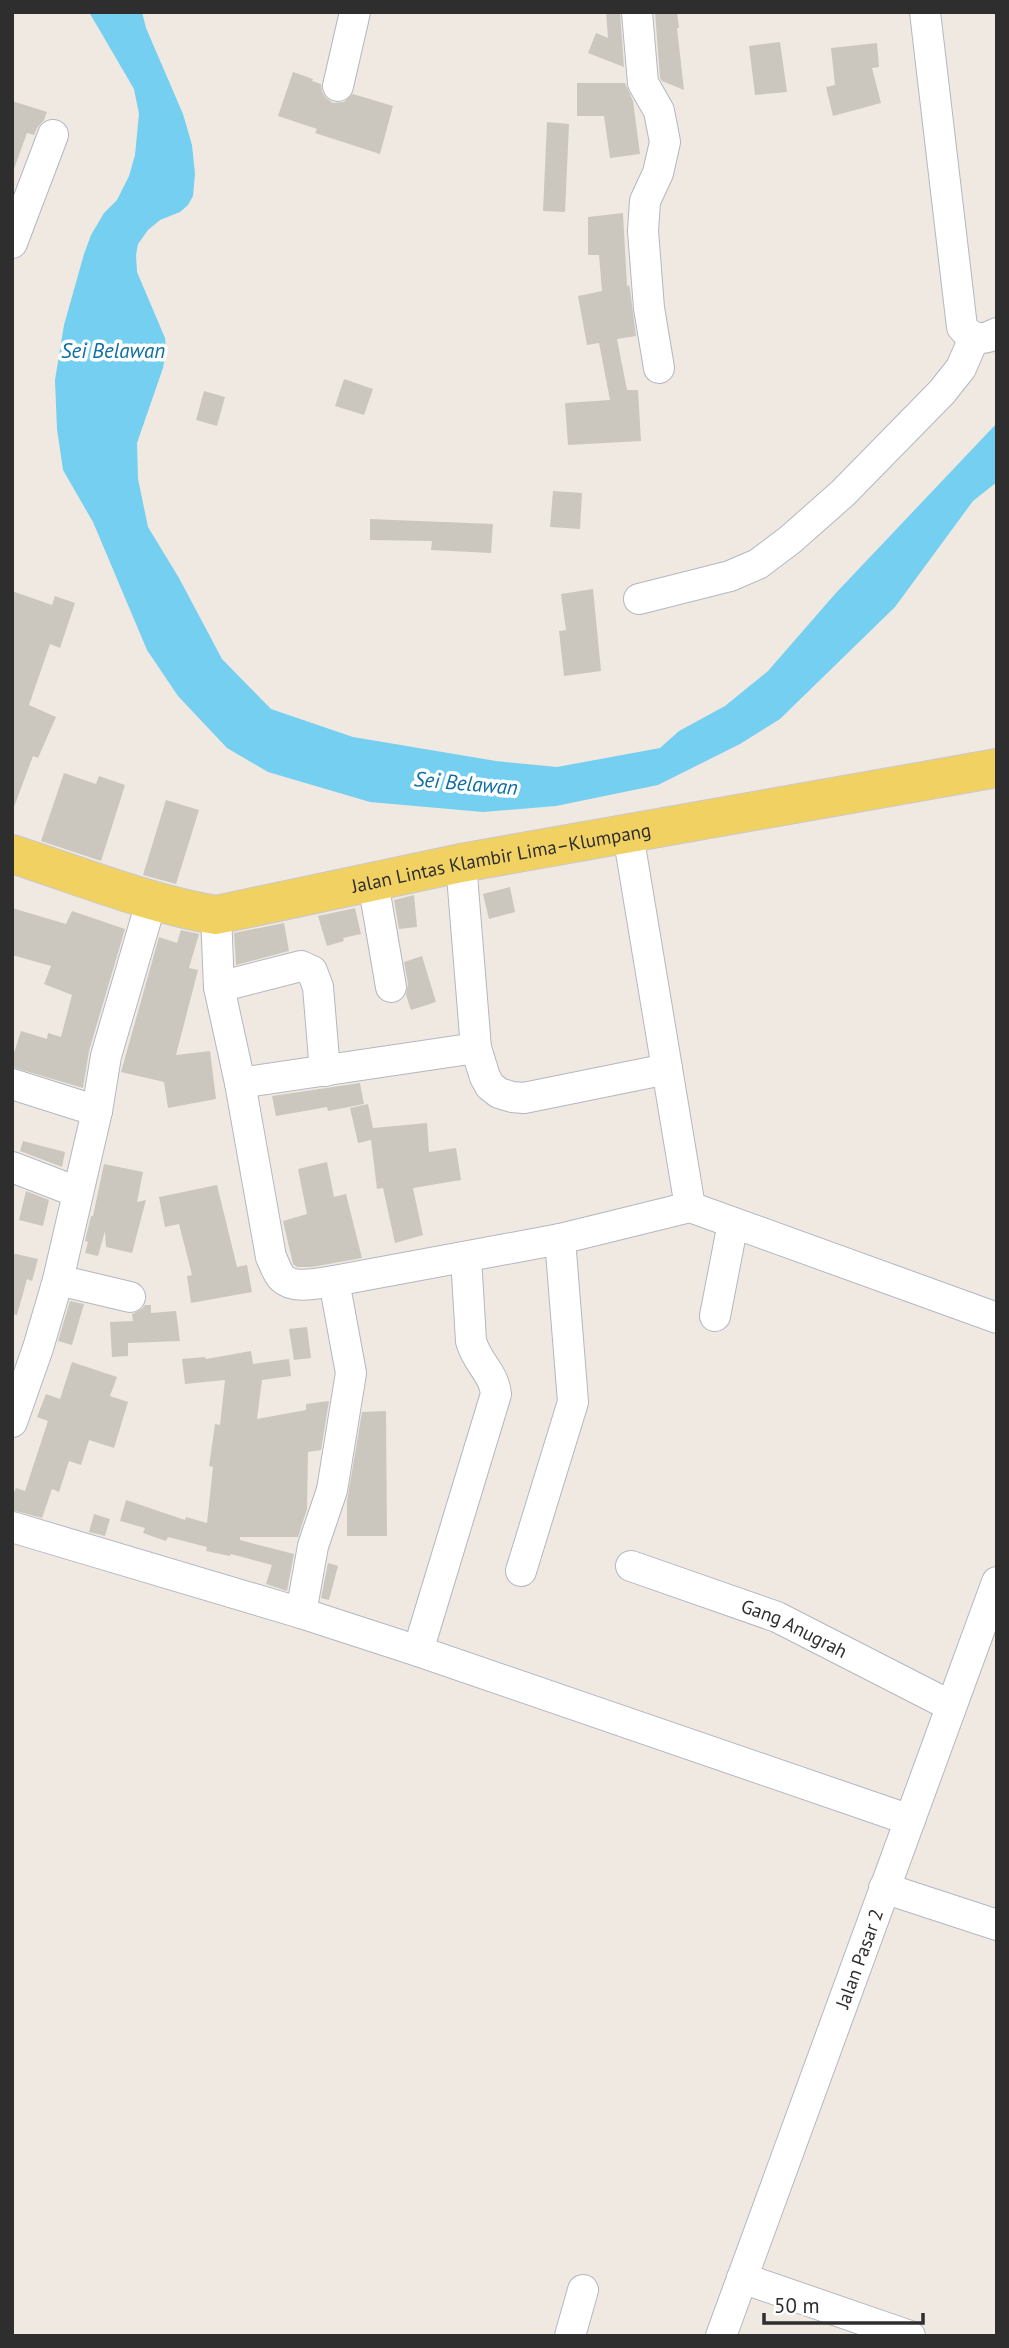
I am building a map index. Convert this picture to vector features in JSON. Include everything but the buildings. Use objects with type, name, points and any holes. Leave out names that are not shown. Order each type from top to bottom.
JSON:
[{"type":"main road","name":"Jalan Lintas Klambir Lima–Klumpang","points":[[12,854],[194,912],[216,915],[461,863],[997,768]]},
{"type":"street","points":[[338,86],[355,12]]},
{"type":"street","points":[[637,12],[643,83],[659,111],[664,142],[658,173],[645,201],[643,232],[649,308],[659,368]]},
{"type":"street","points":[[925,12],[962,327],[968,335],[986,335]]},
{"type":"street","points":[[12,243],[53,135]]},
{"type":"street","points":[[639,599],[730,576],[758,564],[791,539],[843,493],[942,392],[986,335]]},
{"type":"street","points":[[628,834],[690,1207]]},
{"type":"street","points":[[461,863],[476,1048],[490,1086],[499,1093],[524,1098],[667,1069]]},
{"type":"street","points":[[373,882],[391,988]]},
{"type":"street","points":[[12,1422],[58,1280],[97,1111],[106,1056],[152,899]]},
{"type":"street","points":[[216,915],[219,987],[240,1083],[271,1257],[281,1277],[287,1281],[297,1284],[334,1281],[466,1257],[560,1239],[690,1207],[997,1318]]},
{"type":"street","points":[[219,987],[301,966],[312,971],[318,987],[325,1071]]},
{"type":"street","points":[[240,1083],[476,1048]]},
{"type":"street","points":[[12,1084],[97,1111]]},
{"type":"street","points":[[12,1167],[77,1192]]},
{"type":"street","points":[[715,1316],[733,1223]]},
{"type":"street","points":[[521,1572],[573,1402],[560,1239]]},
{"type":"street","points":[[418,1651],[496,1394],[495,1382],[474,1352],[471,1341],[466,1257]]},
{"type":"street","points":[[58,1280],[130,1297]]},
{"type":"street","points":[[301,1612],[313,1546],[332,1490],[351,1373],[334,1281]]},
{"type":"street","points":[[12,1527],[301,1612],[910,1820]]},
{"type":"street","name":"Gang Anugrah","points":[[631,1566],[777,1617],[951,1706]]},
{"type":"street","name":"Jalan Pasar 2","points":[[721,2336],[997,1582]]},
{"type":"street","points":[[884,1888],[997,1925]]},
{"type":"street","points":[[742,2278],[910,2336]]},
{"type":"street","points":[[570,2336],[583,2290]]},
{"type":"water","name":"Sei Belawan","points":[[89,12],[142,12],[146,28],[183,114],[192,145],[195,174],[193,196],[180,212],[160,220],[148,230],[138,244],[136,255],[137,272],[165,338],[166,351],[163,368],[137,443],[138,479],[148,527],[179,578],[222,659],[271,709],[353,737],[496,761],[557,767],[660,748],[679,731],[725,706],[768,671],[835,594],[997,423],[997,482],[973,501],[895,607],[780,719],[740,744],[658,785],[556,806],[483,812],[370,802],[268,772],[227,748],[178,696],[147,650],[93,522],[63,470],[57,429],[55,380],[64,325],[91,235],[104,213],[117,200],[129,176],[135,155],[139,114],[134,89]]}]
